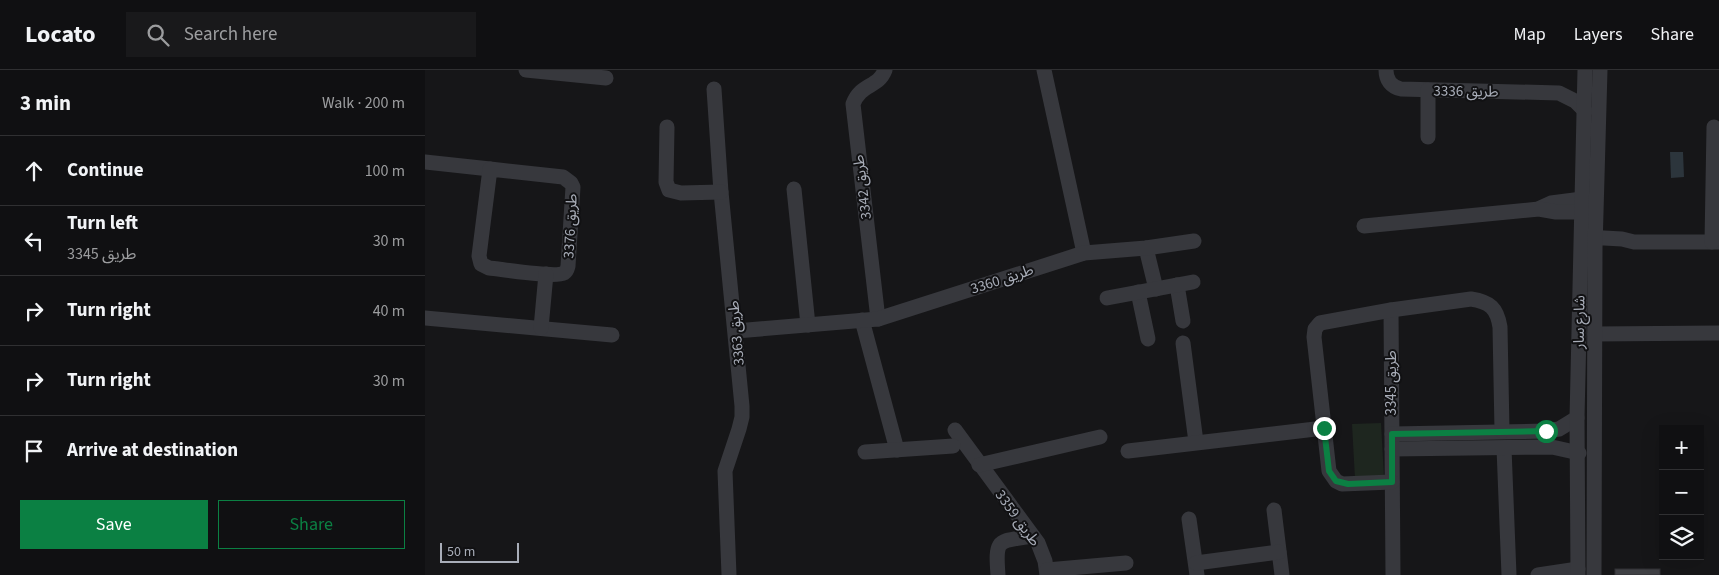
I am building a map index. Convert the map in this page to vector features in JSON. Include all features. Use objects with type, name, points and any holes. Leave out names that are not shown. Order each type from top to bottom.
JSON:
[{"type":"street","points":[[526,70],[606,78]]},
{"type":"street","name":"طريق 3342","points":[[878,319],[853,104],[857,95],[878,81],[883,76],[885,70]]},
{"type":"street","points":[[1045,70],[1084,253]]},
{"type":"street","name":"طريق 3336","points":[[1387,70],[1388,80],[1396,88],[1559,92]]},
{"type":"street","points":[[1585,110],[1575,101],[1559,92],[1590,72]]},
{"type":"street","name":"شارع سار","points":[[1590,72],[1585,110],[1582,206],[1588,243],[1595,334],[1594,575]]},
{"type":"street","name":"شارع سار","points":[[1578,572],[1579,453],[1577,418],[1588,243],[1590,72]]},
{"type":"street","name":"طريق 3363","points":[[714,88],[721,192],[742,406],[739,429],[725,471],[729,575]]},
{"type":"street","points":[[1428,90],[1428,137]]},
{"type":"street","points":[[667,127],[666,182],[669,190],[681,193],[721,192]]},
{"type":"street","points":[[1588,243],[1622,239],[1634,242],[1716,242],[1714,127]]},
{"type":"street","name":"طريق 3376","points":[[425,162],[491,169],[563,177],[571,183],[573,187],[567,270],[562,274],[489,268],[483,266],[480,262],[479,256],[491,169]]},
{"type":"street","points":[[794,189],[807,325]]},
{"type":"street","points":[[1364,226],[1539,209],[1556,212],[1582,206]]},
{"type":"street","name":"طريق 3360","points":[[736,331],[878,319],[1084,253],[1146,248],[1194,241]]},
{"type":"street","points":[[1146,248],[1157,289]]},
{"type":"street","name":"طريق 3376","points":[[541,328],[546,274]]},
{"type":"street","points":[[1107,298],[1193,282]]},
{"type":"street","points":[[1177,285],[1183,321]]},
{"type":"street","points":[[1138,292],[1148,339]]},
{"type":"street","points":[[1392,482],[1348,484],[1336,481],[1329,471],[1314,337],[1315,330],[1320,323],[1327,321],[1391,310],[1471,300],[1482,301],[1492,307],[1498,316],[1500,327],[1509,575]]},
{"type":"street","name":"طريق 3345","points":[[1391,310],[1393,575]]},
{"type":"street","points":[[425,318],[612,334]]},
{"type":"street","points":[[861,320],[897,450],[865,452]]},
{"type":"street","points":[[1595,334],[1719,333]]},
{"type":"street","points":[[1183,343],[1197,442]]},
{"type":"street","points":[[1392,442],[1503,431],[1550,431],[1559,429],[1577,418]]},
{"type":"street","points":[[1128,451],[1324,428]]},
{"type":"street","points":[[979,465],[1101,437]]},
{"type":"street","name":"طريق 3359","points":[[897,450],[954,438],[979,465],[1032,536],[1043,552],[1047,572]]},
{"type":"street","points":[[1392,442],[1504,448],[1552,447],[1579,453]]},
{"type":"street","points":[[1274,510],[1282,575]]},
{"type":"street","points":[[1189,519],[1196,569],[1279,552]]},
{"type":"street","points":[[998,575],[996,551],[999,545],[1004,541],[1032,536]]},
{"type":"street","points":[[1047,572],[1126,563]]},
{"type":"street","points":[[1538,575],[1578,572]]},
{"type":"shaded area","points":[[1670,152],[1683,152],[1684,177],[1671,178]]},
{"type":"shaded area","points":[[1381,423],[1384,477],[1355,479],[1352,424]]},
{"type":"building","points":[[1615,569],[1660,569],[1660,575],[1615,575]]},
{"type":"route","points":[[1324,428],[1329,471],[1331,477],[1342,484],[1392,482],[1392,434],[1546,431]]}]
